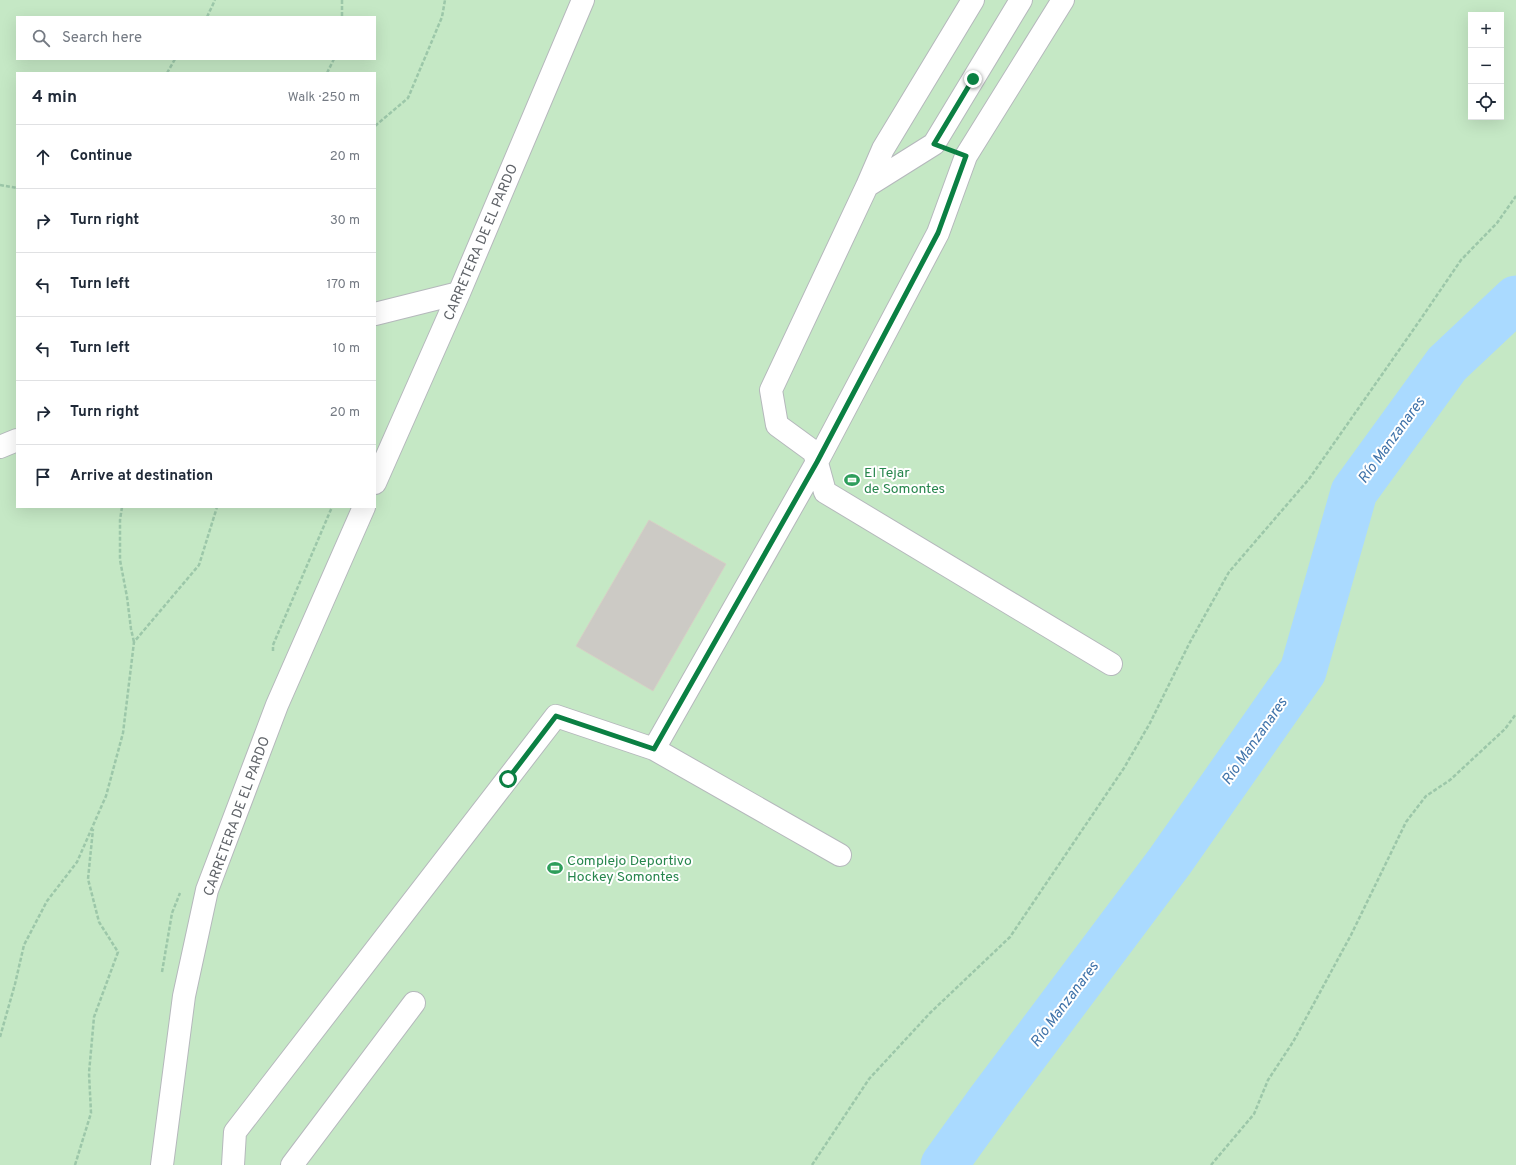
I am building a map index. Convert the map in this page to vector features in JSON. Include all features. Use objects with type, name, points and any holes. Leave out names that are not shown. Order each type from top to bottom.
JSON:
[{"type":"street","name":"CARRETERA DE EL PARDO","points":[[376,481],[459,293],[583,0]]},
{"type":"street","points":[[973,0],[883,149],[771,390],[777,425],[814,452],[825,492],[1111,664]]},
{"type":"street","points":[[867,186],[934,144],[1020,0]]},
{"type":"street","points":[[654,749],[817,462],[938,233],[966,156],[1063,0]]},
{"type":"street","points":[[934,144],[966,156]]},
{"type":"street","points":[[376,314],[459,293]]},
{"type":"street","points":[[0,446],[16,440]]},
{"type":"street","name":"CARRETERA DE EL PARDO","points":[[162,1165],[184,996],[207,890],[277,705],[364,508]]},
{"type":"street","points":[[233,1165],[235,1132],[556,716],[654,749],[840,855]]},
{"type":"street","points":[[292,1165],[414,1003]]},
{"type":"path","points":[[207,16],[215,0]]},
{"type":"path","points":[[342,0],[342,16]]},
{"type":"path","points":[[376,125],[408,98],[442,18],[445,0]]},
{"type":"path","points":[[168,72],[174,60]]},
{"type":"path","points":[[328,72],[334,60]]},
{"type":"path","points":[[0,185],[16,188]]},
{"type":"path","points":[[812,1165],[869,1080],[930,1014],[1010,937],[1124,768],[1150,723],[1189,644],[1229,572],[1308,479],[1461,260],[1497,223],[1516,196]]},
{"type":"path","points":[[0,1037],[24,945],[47,901],[77,862],[106,796],[123,733],[134,642],[120,560],[120,520],[122,508]]},
{"type":"path","points":[[134,642],[199,565],[217,508]]},
{"type":"path","points":[[1211,1165],[1254,1114],[1268,1080],[1293,1042],[1351,935],[1406,822],[1426,796],[1450,780],[1504,729],[1516,714]]},
{"type":"path","points":[[75,1165],[91,1113],[89,1073],[94,1016],[118,952],[99,922],[88,879],[93,827]]},
{"type":"green space","points":[[0,0],[1516,0],[1516,1165],[0,1165]]},
{"type":"building","points":[[649,520],[726,564],[653,691],[576,646]]},
{"type":"waterway","name":"Río Manzanares","points":[[944,1165],[990,1101],[1170,861],[1303,671],[1354,492],[1447,364],[1516,299]]},
{"type":"place","name":"El Tejar de Somontes","points":[[852,480]]},
{"type":"place","name":"Complejo Deportivo Hockey Somontes","points":[[555,868]]},
{"type":"route","points":[[508,779],[556,716],[654,749],[817,462],[938,233],[966,156],[934,144],[973,79]]}]
